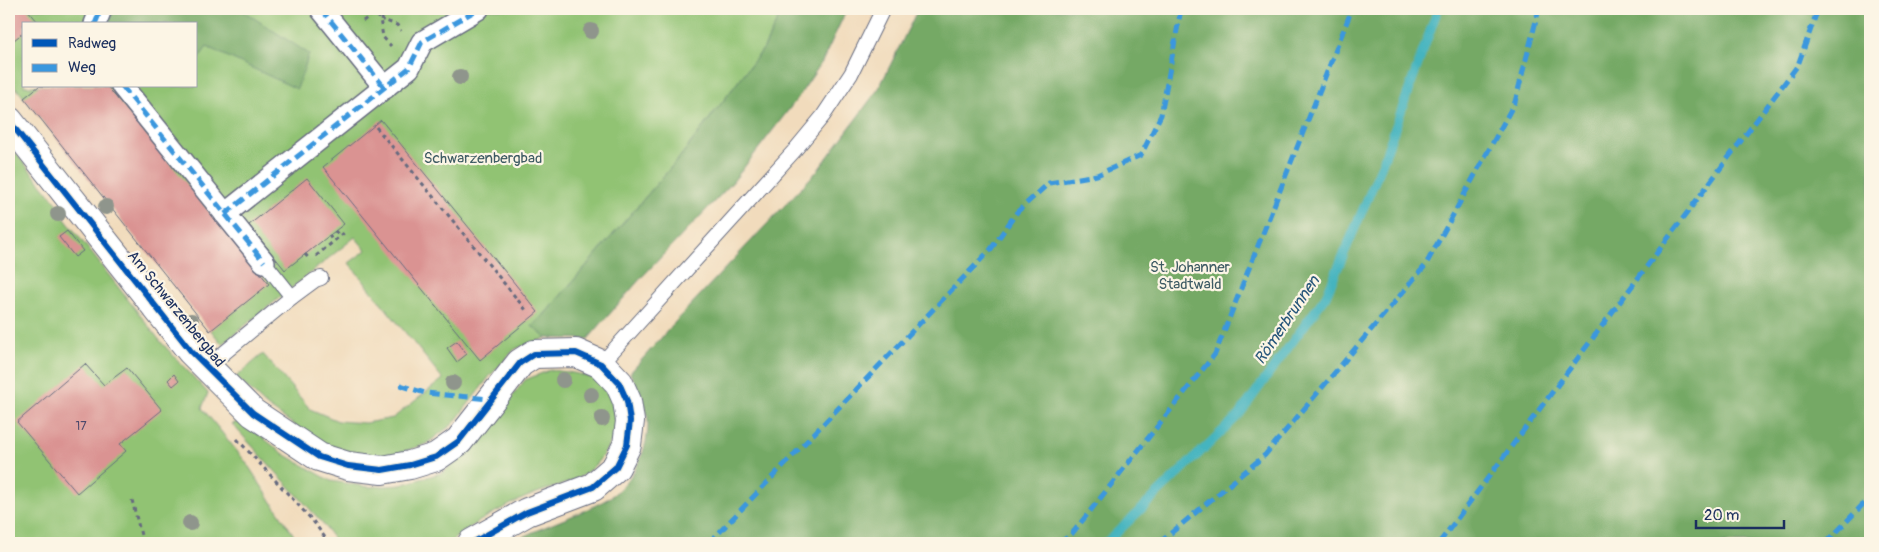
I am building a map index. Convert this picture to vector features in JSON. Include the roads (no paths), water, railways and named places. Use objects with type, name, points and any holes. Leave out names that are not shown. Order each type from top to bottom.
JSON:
[{"type":"street","points":[[96,22],[101,9]]},
{"type":"street","points":[[321,9],[385,88]]},
{"type":"street","points":[[225,214],[409,68],[422,42],[478,9]]},
{"type":"street","points":[[124,88],[264,262]]},
{"type":"street","name":"Am Schwarzenbergbad","points":[[9,121],[191,350],[252,413],[294,443],[326,460],[348,466],[382,470],[410,465],[436,457],[459,441],[520,363],[534,354],[576,353],[601,364],[618,383],[626,401],[630,421],[627,445],[616,467],[593,487],[527,512],[472,543]]},
{"type":"lane","points":[[601,364],[794,151],[823,116],[851,74],[883,9]]},
{"type":"lane","points":[[264,262],[292,297]]},
{"type":"lane","points":[[207,367],[292,297],[315,280],[321,278]]},
{"type":"waterway","name":"Römerbrunnen","points":[[1106,543],[1239,415],[1326,296],[1381,167],[1438,9]]},
{"type":"park label","name":"Schwarzenbergbad","points":[[483,158]]},
{"type":"park label","name":"St. Johanner Stadtwald","points":[[1190,276]]}]
